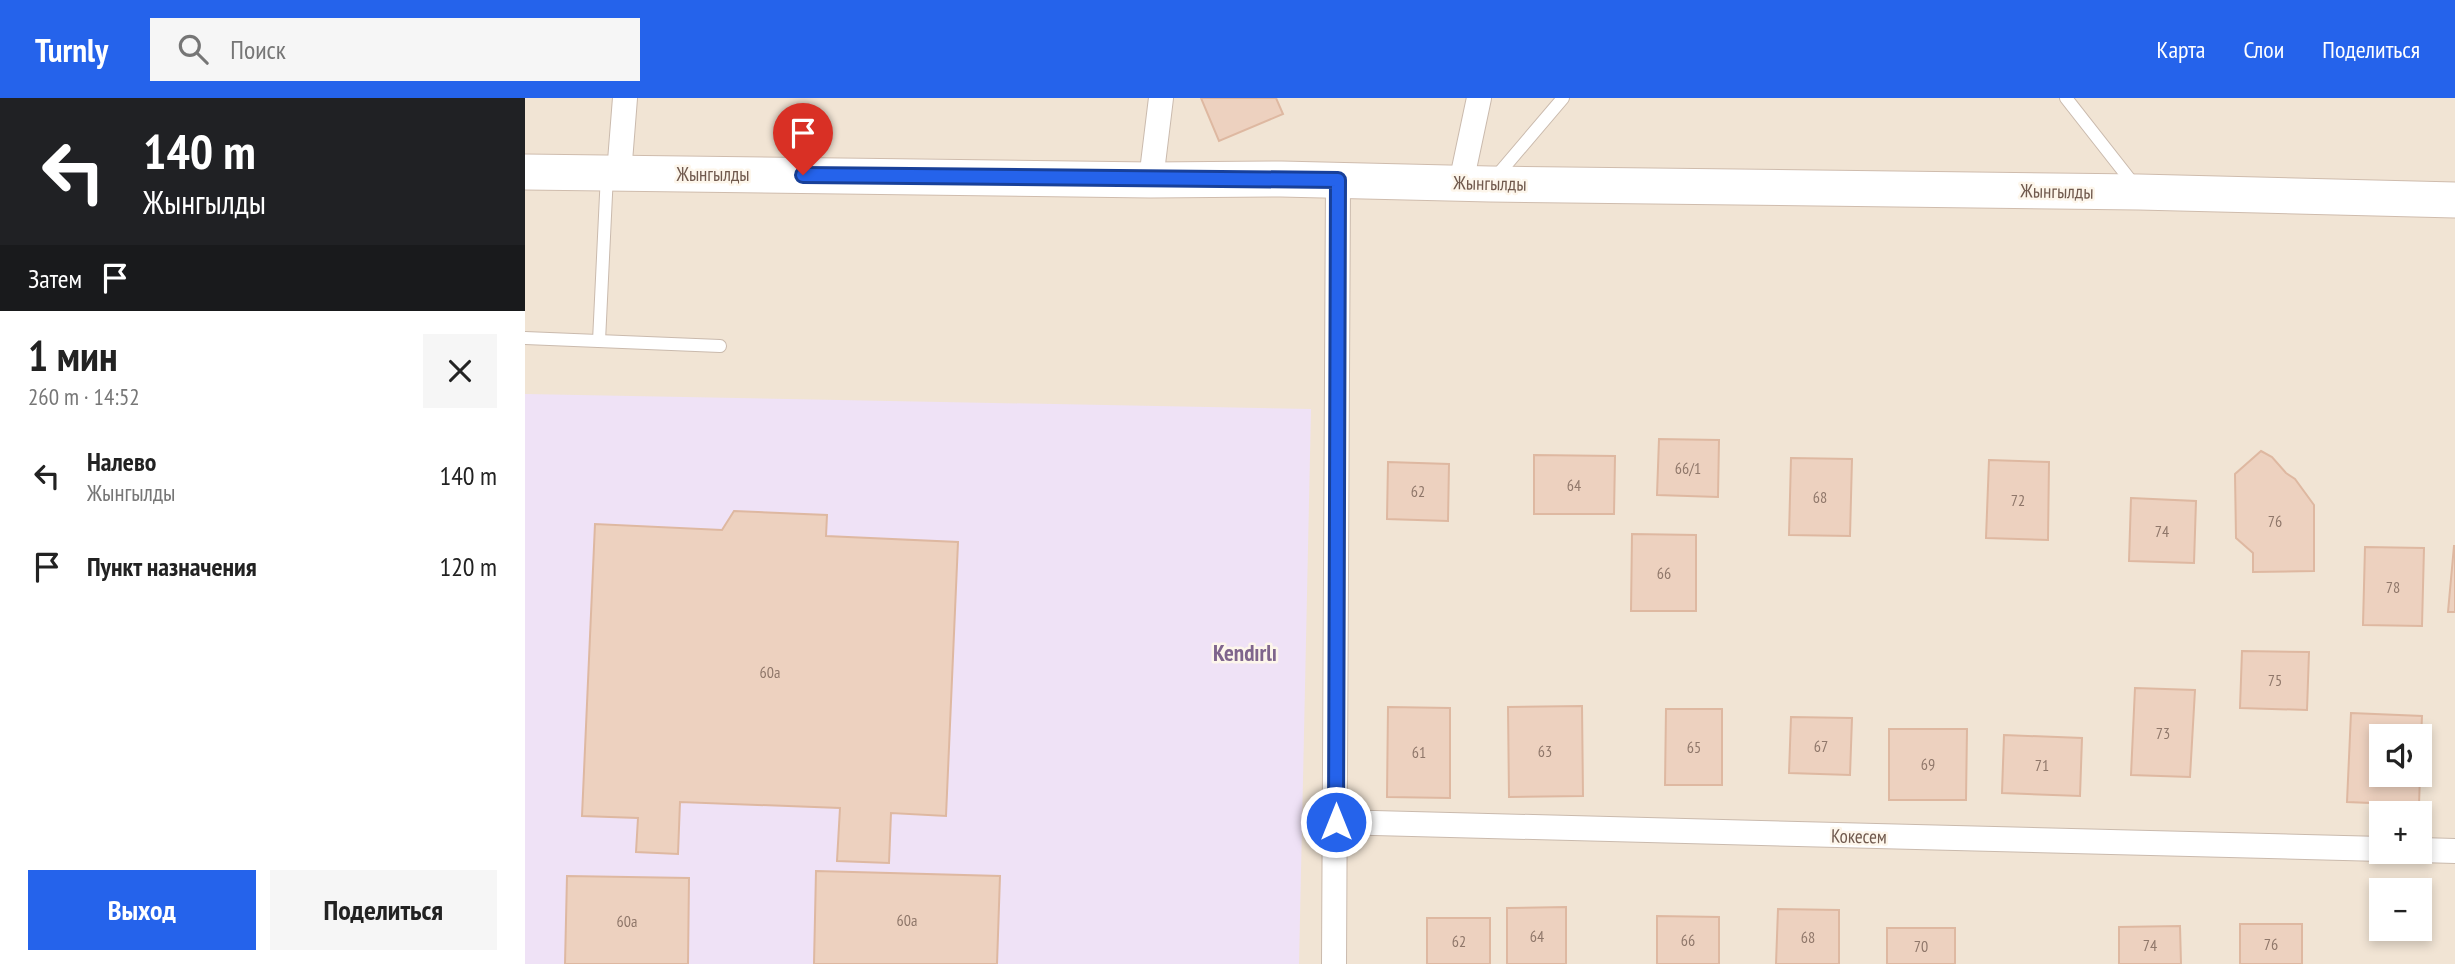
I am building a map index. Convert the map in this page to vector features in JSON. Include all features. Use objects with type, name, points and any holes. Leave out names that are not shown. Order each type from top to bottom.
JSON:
[{"type":"street","points":[[613,174],[625,98]]},
{"type":"street","points":[[1151,180],[1161,98]]},
{"type":"street","points":[[1476,183],[1479,98]]},
{"type":"street","name":"Жынгылды","points":[[525,172],[2139,191],[2455,200]]},
{"type":"street","points":[[1334,964],[1338,180]]},
{"type":"street","name":"Кокесем","points":[[1336,822],[2369,849]]},
{"type":"street","points":[[2432,850],[2455,851]]},
{"type":"lane","points":[[1476,183],[1563,98]]},
{"type":"lane","points":[[2066,98],[2139,191]]},
{"type":"lane","points":[[599,341],[613,174]]},
{"type":"lane","points":[[525,338],[720,345]]},
{"type":"shaded area","points":[[525,98],[2455,98],[2455,964],[525,964]]},
{"type":"shaded area","points":[[525,394],[1311,409],[1299,964],[525,964]]},
{"type":"building","points":[[1201,98],[1276,98],[1283,114],[1219,141]]},
{"type":"building","points":[[1659,439],[1719,440],[1718,497],[1657,495]]},
{"type":"building","points":[[2261,451],[2272,457],[2295,479],[2314,505],[2314,571],[2253,572],[2253,553],[2236,538],[2235,474]]},
{"type":"building","points":[[1534,455],[1615,456],[1614,514],[1534,514]]},
{"type":"building","points":[[1791,458],[1852,459],[1850,536],[1789,535]]},
{"type":"building","points":[[1989,460],[2049,462],[2048,540],[1986,538]]},
{"type":"building","points":[[1388,462],[1449,464],[1448,521],[1387,519]]},
{"type":"building","points":[[2131,498],[2196,501],[2194,563],[2129,561]]},
{"type":"building","points":[[734,511],[827,515],[826,536],[958,542],[946,816],[891,813],[889,863],[837,861],[840,808],[680,802],[678,854],[636,852],[638,818],[582,816],[595,524],[722,530]]},
{"type":"building","points":[[1632,534],[1696,535],[1696,611],[1631,611]]},
{"type":"building","points":[[2454,546],[2455,612],[2448,612]]},
{"type":"building","points":[[2365,547],[2424,548],[2422,626],[2363,625]]},
{"type":"building","points":[[2242,651],[2309,652],[2307,710],[2240,708]]},
{"type":"building","points":[[2135,688],[2195,690],[2190,777],[2131,775]]},
{"type":"building","points":[[1582,706],[1583,796],[1509,797],[1508,707]]},
{"type":"building","points":[[1388,707],[1450,708],[1450,798],[1387,797]]},
{"type":"building","points":[[1666,709],[1722,709],[1722,785],[1665,785]]},
{"type":"building","points":[[2351,713],[2422,716],[2422,724],[2369,724],[2369,787],[2420,787],[2419,801],[2347,802]]},
{"type":"building","points":[[1791,717],[1852,718],[1850,775],[1789,773]]},
{"type":"building","points":[[1889,729],[1967,729],[1966,800],[1889,800]]},
{"type":"building","points":[[2004,735],[2082,738],[2080,796],[2002,793]]},
{"type":"building","points":[[816,871],[1000,876],[997,964],[814,964]]},
{"type":"building","points":[[567,876],[689,878],[688,964],[565,964]]},
{"type":"building","points":[[1566,907],[1566,964],[1507,964],[1507,908]]},
{"type":"building","points":[[1778,909],[1839,910],[1839,964],[1776,964]]},
{"type":"building","points":[[1657,916],[1719,917],[1719,964],[1657,964]]},
{"type":"building","points":[[1427,918],[1490,918],[1490,964],[1427,964]]},
{"type":"building","points":[[2240,924],[2302,924],[2302,964],[2240,964]]},
{"type":"building","points":[[2180,926],[2181,964],[2119,964],[2119,927]]},
{"type":"building","points":[[1887,928],[1955,928],[1955,964],[1887,964]]},
{"type":"district","name":"Kendırlı","points":[[1245,652]]},
{"type":"route","points":[[803,175],[1338,180],[1336,822]]}]
